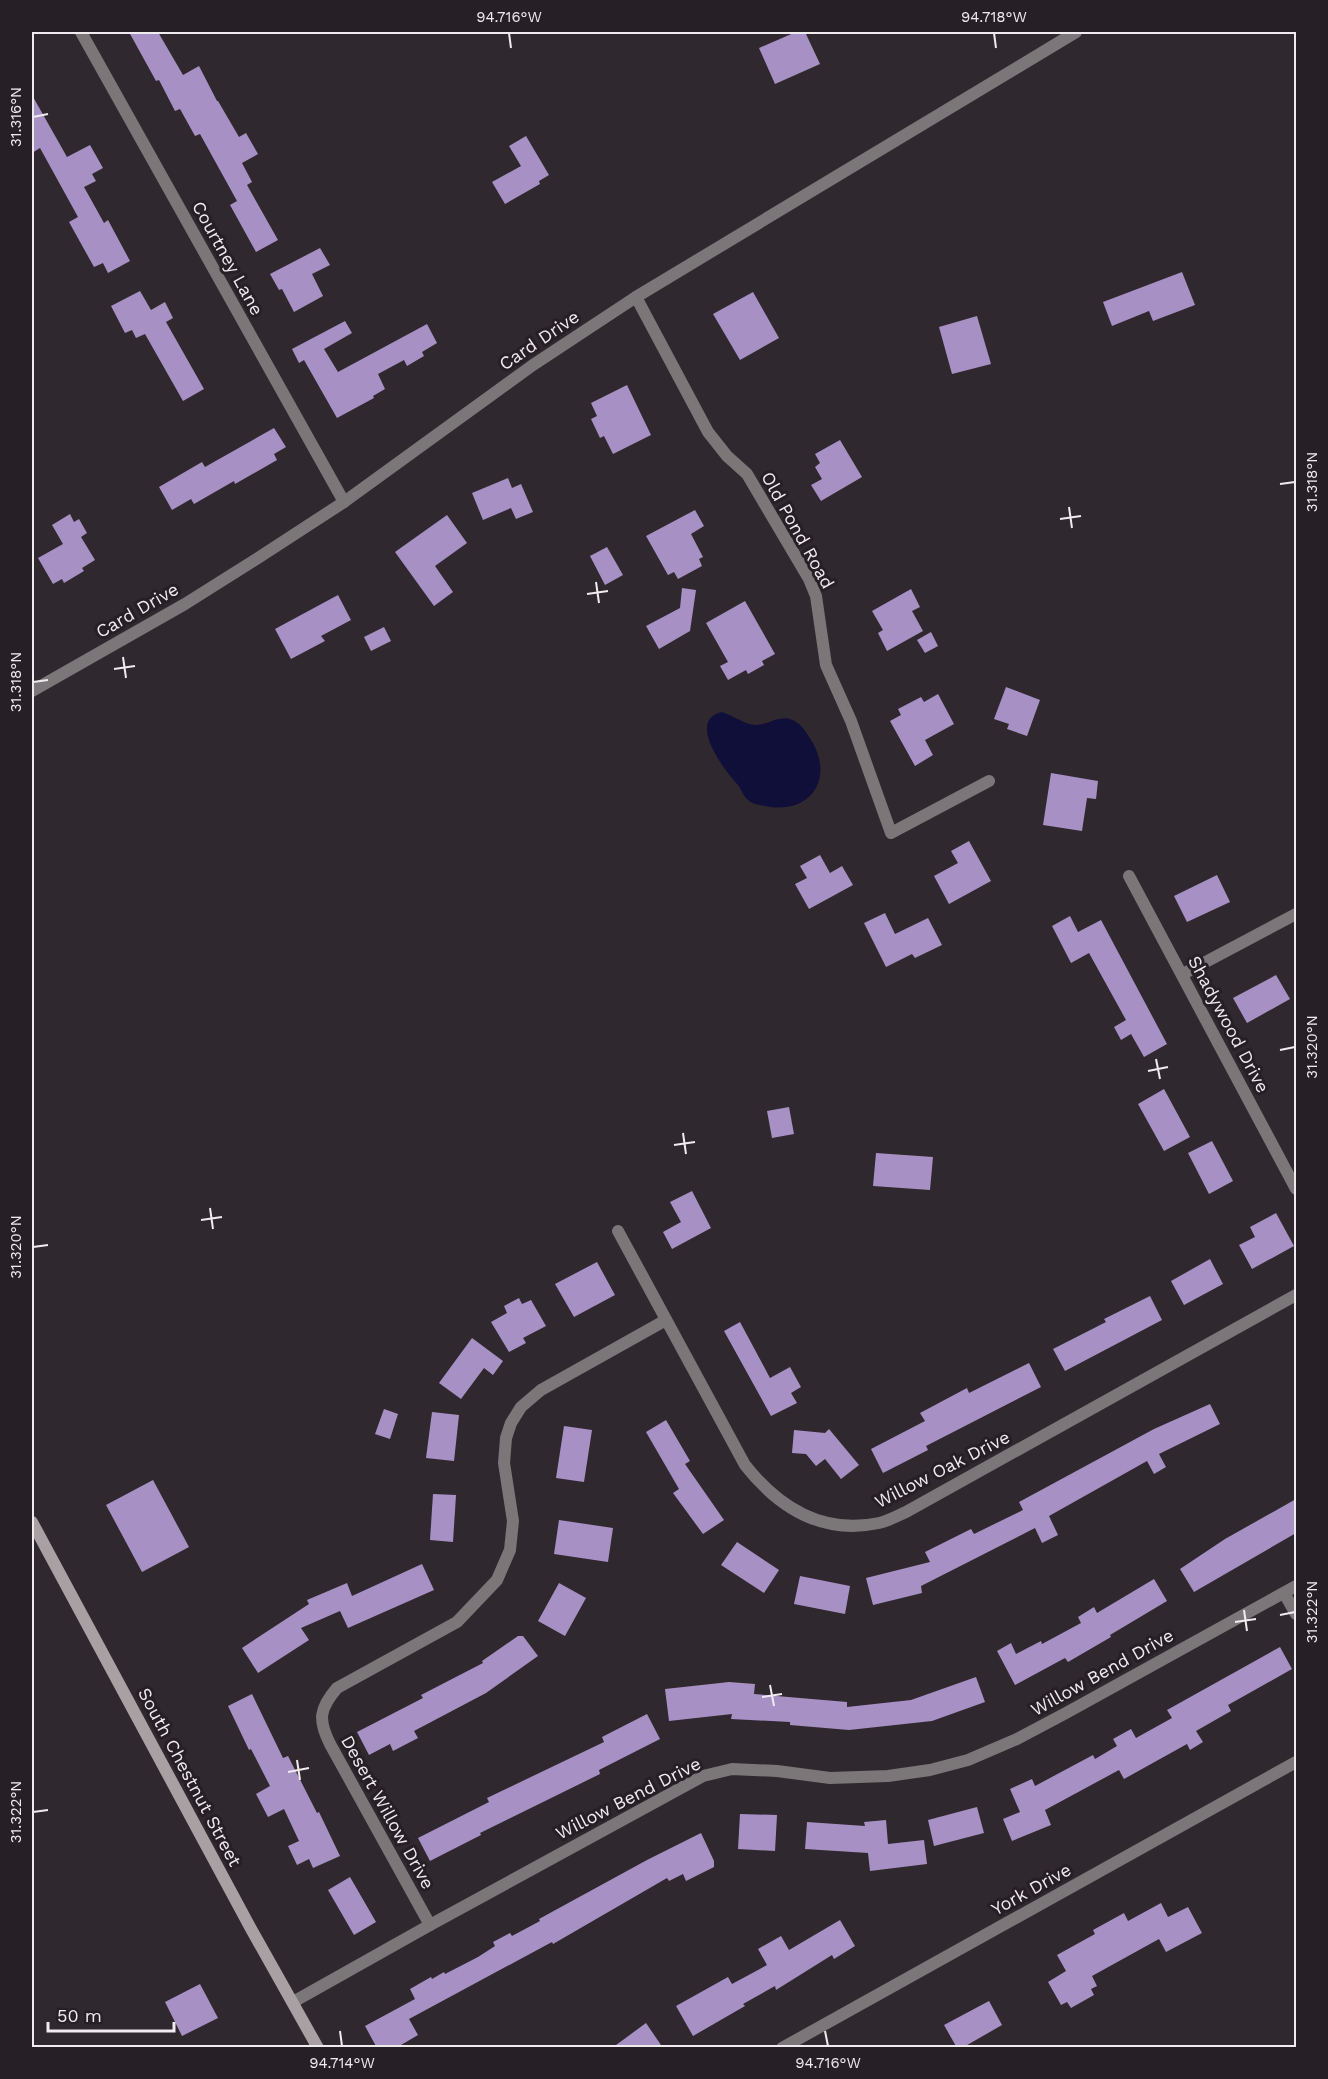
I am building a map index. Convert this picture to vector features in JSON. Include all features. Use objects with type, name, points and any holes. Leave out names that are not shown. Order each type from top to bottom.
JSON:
[{"type":"main road","name":"South Chestnut Street","points":[[32,1522],[250,1927],[318,2048]]},
{"type":"street","name":"Courtney Lane","points":[[81,32],[344,501]]},
{"type":"street","name":"Card Drive","points":[[32,691],[185,604],[344,501],[532,365],[636,297],[1076,32]]},
{"type":"street","name":"Old Pond Road","points":[[636,297],[708,432],[747,474],[809,579],[816,596],[826,665],[851,721],[891,833],[989,780]]},
{"type":"street","name":"Shadywood Drive","points":[[1130,876],[1296,1189]]},
{"type":"street","points":[[1183,974],[1296,914]]},
{"type":"street","name":"Willow Oak Drive","points":[[618,1231],[745,1465],[760,1484],[779,1500],[807,1517],[833,1524],[858,1525],[881,1522],[906,1512],[1296,1294]]},
{"type":"street","name":"Desert Willow Drive","points":[[430,1925],[322,1727],[322,1713],[326,1701],[337,1688],[457,1622],[497,1580],[510,1550],[513,1521],[504,1463],[506,1438],[511,1423],[521,1407],[541,1390],[666,1320]]},
{"type":"street","name":"Willow Bend Drive","points":[[292,2002],[704,1776],[732,1769],[777,1771],[830,1778],[888,1776],[930,1770],[968,1760],[1017,1739],[1296,1586]]},
{"type":"street","points":[[1284,1593],[1296,1614]]},
{"type":"street","name":"York Drive","points":[[782,2048],[1296,1762]]},
{"type":"shaded area","points":[[722,712],[753,725],[782,718],[799,724],[813,743],[819,757],[820,771],[813,792],[805,800],[794,805],[780,807],[758,805],[748,800],[711,746],[707,725],[712,717]]},
{"type":"building","points":[[129,32],[158,32],[183,75],[199,66],[239,137],[246,133],[258,154],[242,163],[252,182],[247,185],[278,240],[256,252],[230,205],[237,201],[200,134],[195,136],[180,109],[175,111]]},
{"type":"building","points":[[796,32],[805,32],[820,64],[775,84],[759,48]]},
{"type":"building","points":[[32,95],[67,157],[90,145],[103,168],[92,174],[96,181],[84,187],[104,223],[108,220],[130,261],[108,273],[103,263],[94,267],[69,222],[78,217],[40,148],[32,153]]},
{"type":"building","points":[[526,136],[549,175],[539,181],[540,184],[505,204],[492,182],[521,166],[509,146]]},
{"type":"building","points":[[320,248],[330,265],[312,274],[323,296],[294,312],[282,289],[279,290],[270,274]]},
{"type":"building","points":[[1182,272],[1195,305],[1153,321],[1149,311],[1112,326],[1103,302]]},
{"type":"building","points":[[140,291],[151,310],[165,302],[173,318],[166,322],[204,389],[183,401],[145,334],[136,338],[132,330],[125,333],[111,306]]},
{"type":"building","points":[[753,292],[779,338],[740,360],[713,314]]},
{"type":"building","points":[[977,316],[991,364],[952,374],[939,327]]},
{"type":"building","points":[[345,321],[352,333],[324,349],[338,372],[427,324],[437,343],[422,352],[424,356],[407,366],[404,360],[378,374],[385,389],[373,396],[374,398],[337,418],[304,360],[299,363],[292,349]]},
{"type":"building","points":[[627,385],[651,435],[613,454],[604,436],[600,438],[591,419],[597,416],[591,403]]},
{"type":"building","points":[[274,428],[286,447],[274,454],[277,460],[194,504],[191,499],[172,510],[159,487],[202,462],[205,467]]},
{"type":"building","points":[[840,440],[862,477],[821,501],[811,485],[822,479],[815,467],[820,463],[815,454]]},
{"type":"building","points":[[508,478],[512,488],[521,484],[533,512],[516,519],[511,508],[483,520],[472,493]]},
{"type":"building","points":[[695,510],[704,526],[691,534],[703,557],[699,559],[702,566],[678,579],[674,572],[668,575],[646,536]]},
{"type":"building","points":[[70,514],[74,522],[79,519],[87,533],[81,537],[95,560],[82,568],[84,571],[64,583],[62,579],[53,584],[38,558],[63,544],[52,525]]},
{"type":"building","points":[[447,515],[467,543],[435,566],[453,592],[434,606],[395,552]]},
{"type":"building","points":[[607,547],[623,575],[605,585],[590,556]]},
{"type":"building","points":[[682,588],[696,590],[690,631],[659,649],[646,626],[680,608]]},
{"type":"building","points":[[911,589],[920,607],[912,611],[923,631],[887,651],[878,633],[883,630],[872,611]]},
{"type":"building","points":[[338,595],[351,620],[321,636],[325,641],[291,659],[275,629]]},
{"type":"building","points":[[745,601],[775,654],[762,661],[764,665],[748,674],[746,670],[728,680],[720,666],[728,662],[706,623]]},
{"type":"building","points":[[384,627],[391,641],[371,651],[364,637]]},
{"type":"building","points":[[931,632],[938,646],[925,653],[917,640]]},
{"type":"building","points":[[1006,687],[1040,700],[1027,736],[1007,729],[1009,724],[994,719]]},
{"type":"building","points":[[938,694],[954,724],[925,740],[933,755],[915,766],[890,721],[901,715],[898,709],[921,697],[924,702]]},
{"type":"building","points":[[1051,773],[1098,781],[1096,799],[1087,798],[1082,831],[1043,825]]},
{"type":"building","points":[[969,841],[991,881],[949,904],[934,876],[958,863],[951,851]]},
{"type":"building","points":[[820,855],[830,873],[842,866],[853,885],[809,909],[795,884],[807,878],[800,866]]},
{"type":"building","points":[[1217,875],[1230,902],[1187,922],[1174,896]]},
{"type":"building","points":[[885,913],[895,934],[928,918],[942,945],[915,958],[912,954],[886,967],[864,923]]},
{"type":"building","points":[[1070,916],[1078,932],[1101,920],[1167,1044],[1144,1057],[1131,1034],[1121,1040],[1114,1027],[1126,1020],[1089,953],[1071,963],[1052,926]]},
{"type":"building","points":[[1276,975],[1290,999],[1247,1023],[1233,998]]},
{"type":"building","points":[[1164,1089],[1190,1137],[1164,1151],[1138,1104]]},
{"type":"building","points":[[789,1107],[794,1134],[772,1138],[767,1111]]},
{"type":"building","points":[[1212,1141],[1233,1181],[1209,1194],[1188,1153]]},
{"type":"building","points":[[876,1153],[933,1157],[930,1190],[873,1186]]},
{"type":"building","points":[[692,1191],[711,1228],[672,1249],[663,1232],[681,1222],[670,1202]]},
{"type":"building","points":[[1276,1213],[1294,1246],[1252,1269],[1239,1245],[1255,1237],[1250,1227]]},
{"type":"building","points":[[1210,1259],[1223,1284],[1184,1305],[1171,1281]]},
{"type":"building","points":[[597,1262],[615,1295],[574,1317],[555,1284]]},
{"type":"building","points":[[1150,1296],[1162,1320],[1065,1371],[1053,1349],[1106,1322],[1104,1319]]},
{"type":"building","points":[[519,1298],[522,1304],[531,1300],[546,1326],[523,1338],[526,1343],[509,1352],[491,1322],[507,1313],[504,1306]]},
{"type":"building","points":[[740,1322],[770,1378],[790,1367],[801,1387],[791,1393],[797,1403],[771,1416],[724,1331]]},
{"type":"building","points":[[472,1338],[503,1361],[493,1375],[484,1368],[461,1399],[439,1383]]},
{"type":"building","points":[[1029,1363],[1041,1387],[926,1446],[928,1450],[883,1473],[871,1449],[925,1421],[920,1413],[967,1388],[969,1393]]},
{"type":"building","points":[[1210,1404],[1220,1424],[1159,1454],[1166,1467],[1154,1474],[1147,1461],[1049,1516],[1058,1535],[1042,1543],[1035,1528],[921,1586],[922,1593],[873,1605],[866,1578],[930,1562],[925,1552],[971,1529],[974,1534],[1023,1510],[1019,1502],[1154,1429]]},
{"type":"building","points":[[384,1409],[398,1414],[390,1439],[375,1434]]},
{"type":"building","points":[[432,1412],[459,1415],[454,1461],[426,1458]]},
{"type":"building","points":[[666,1420],[690,1461],[685,1464],[724,1520],[703,1534],[673,1493],[679,1489],[646,1432]]},
{"type":"building","points":[[564,1426],[592,1430],[584,1482],[556,1478]]},
{"type":"building","points":[[829,1429],[859,1465],[841,1479],[825,1459],[816,1466],[806,1454],[792,1453],[794,1430],[825,1433]]},
{"type":"building","points":[[153,1480],[189,1547],[142,1572],[106,1505]]},
{"type":"building","points":[[433,1494],[456,1495],[453,1542],[430,1540]]},
{"type":"building","points":[[1296,1499],[1296,1533],[1194,1592],[1180,1569],[1225,1539]]},
{"type":"building","points":[[559,1520],[613,1528],[608,1562],[554,1554]]},
{"type":"building","points":[[737,1542],[779,1570],[764,1593],[721,1565]]},
{"type":"building","points":[[422,1564],[434,1590],[348,1628],[340,1611],[301,1628],[309,1640],[258,1673],[242,1648],[309,1604],[307,1600],[347,1583],[352,1596]]},
{"type":"building","points":[[800,1576],[850,1586],[845,1614],[794,1604]]},
{"type":"building","points":[[1154,1579],[1167,1601],[1068,1662],[1065,1658],[1015,1685],[997,1651],[1011,1643],[1016,1654],[1041,1641],[1042,1644],[1081,1623],[1078,1617],[1094,1607],[1097,1613]]},
{"type":"building","points":[[559,1583],[586,1598],[565,1636],[538,1621]]},
{"type":"building","points":[[518,1636],[523,1636],[538,1656],[486,1693],[414,1731],[418,1738],[393,1751],[390,1744],[369,1755],[357,1732],[423,1698],[421,1695],[483,1663],[482,1661]]},
{"type":"building","points":[[1280,1647],[1292,1669],[1228,1705],[1231,1711],[1196,1731],[1203,1742],[1190,1750],[1187,1744],[1124,1779],[1119,1770],[1045,1810],[1051,1825],[1012,1841],[1003,1819],[1020,1812],[1010,1789],[1032,1779],[1035,1786],[1093,1755],[1095,1759],[1117,1746],[1113,1739],[1131,1729],[1136,1738],[1172,1718],[1167,1710]]},
{"type":"building","points":[[976,1677],[985,1702],[932,1721],[849,1730],[790,1725],[790,1722],[731,1719],[732,1714],[669,1721],[665,1689],[729,1682],[755,1684],[754,1694],[847,1702],[847,1707],[911,1700]]},
{"type":"building","points":[[252,1694],[283,1758],[288,1756],[340,1856],[313,1868],[309,1859],[297,1865],[288,1846],[299,1841],[284,1809],[268,1817],[256,1794],[270,1786],[251,1749],[249,1750],[228,1706]]},
{"type":"building","points":[[647,1714],[660,1739],[599,1770],[600,1774],[480,1833],[481,1835],[430,1861],[418,1838],[489,1802],[487,1798],[604,1742],[602,1737]]},
{"type":"building","points":[[977,1807],[984,1833],[934,1846],[928,1820]]},
{"type":"building","points":[[740,1814],[777,1815],[775,1851],[738,1849]]},
{"type":"building","points":[[886,1820],[888,1844],[924,1840],[927,1864],[870,1871],[868,1853],[805,1849],[807,1822],[865,1826],[864,1822]]},
{"type":"building","points":[[701,1833],[714,1861],[714,1867],[686,1881],[683,1874],[669,1881],[667,1878],[553,1944],[552,1942],[409,2019],[418,2035],[396,2048],[377,2048],[365,2026],[415,1999],[410,1989],[431,1977],[432,1979],[444,1972],[445,1974],[478,1957],[495,1946],[493,1942],[510,1933],[512,1936],[647,1860]]},
{"type":"building","points":[[350,1877],[376,1922],[354,1935],[328,1890]]},
{"type":"building","points":[[1161,1903],[1168,1917],[1188,1907],[1202,1933],[1166,1952],[1159,1939],[1092,1976],[1097,1986],[1091,1989],[1094,1995],[1071,2008],[1067,2002],[1061,2005],[1048,1982],[1066,1971],[1057,1955],[1095,1934],[1093,1930],[1124,1913],[1128,1921]]},
{"type":"building","points":[[840,1920],[855,1946],[834,1959],[832,1955],[776,1990],[775,1986],[693,2036],[676,2006],[728,1977],[732,1984],[767,1965],[758,1949],[781,1936],[789,1950]]},
{"type":"building","points":[[200,1984],[218,2018],[182,2036],[165,2002]]},
{"type":"building","points":[[989,2001],[1002,2025],[962,2048],[957,2048],[944,2025]]},
{"type":"building","points":[[646,2023],[663,2048],[612,2048]]}]
